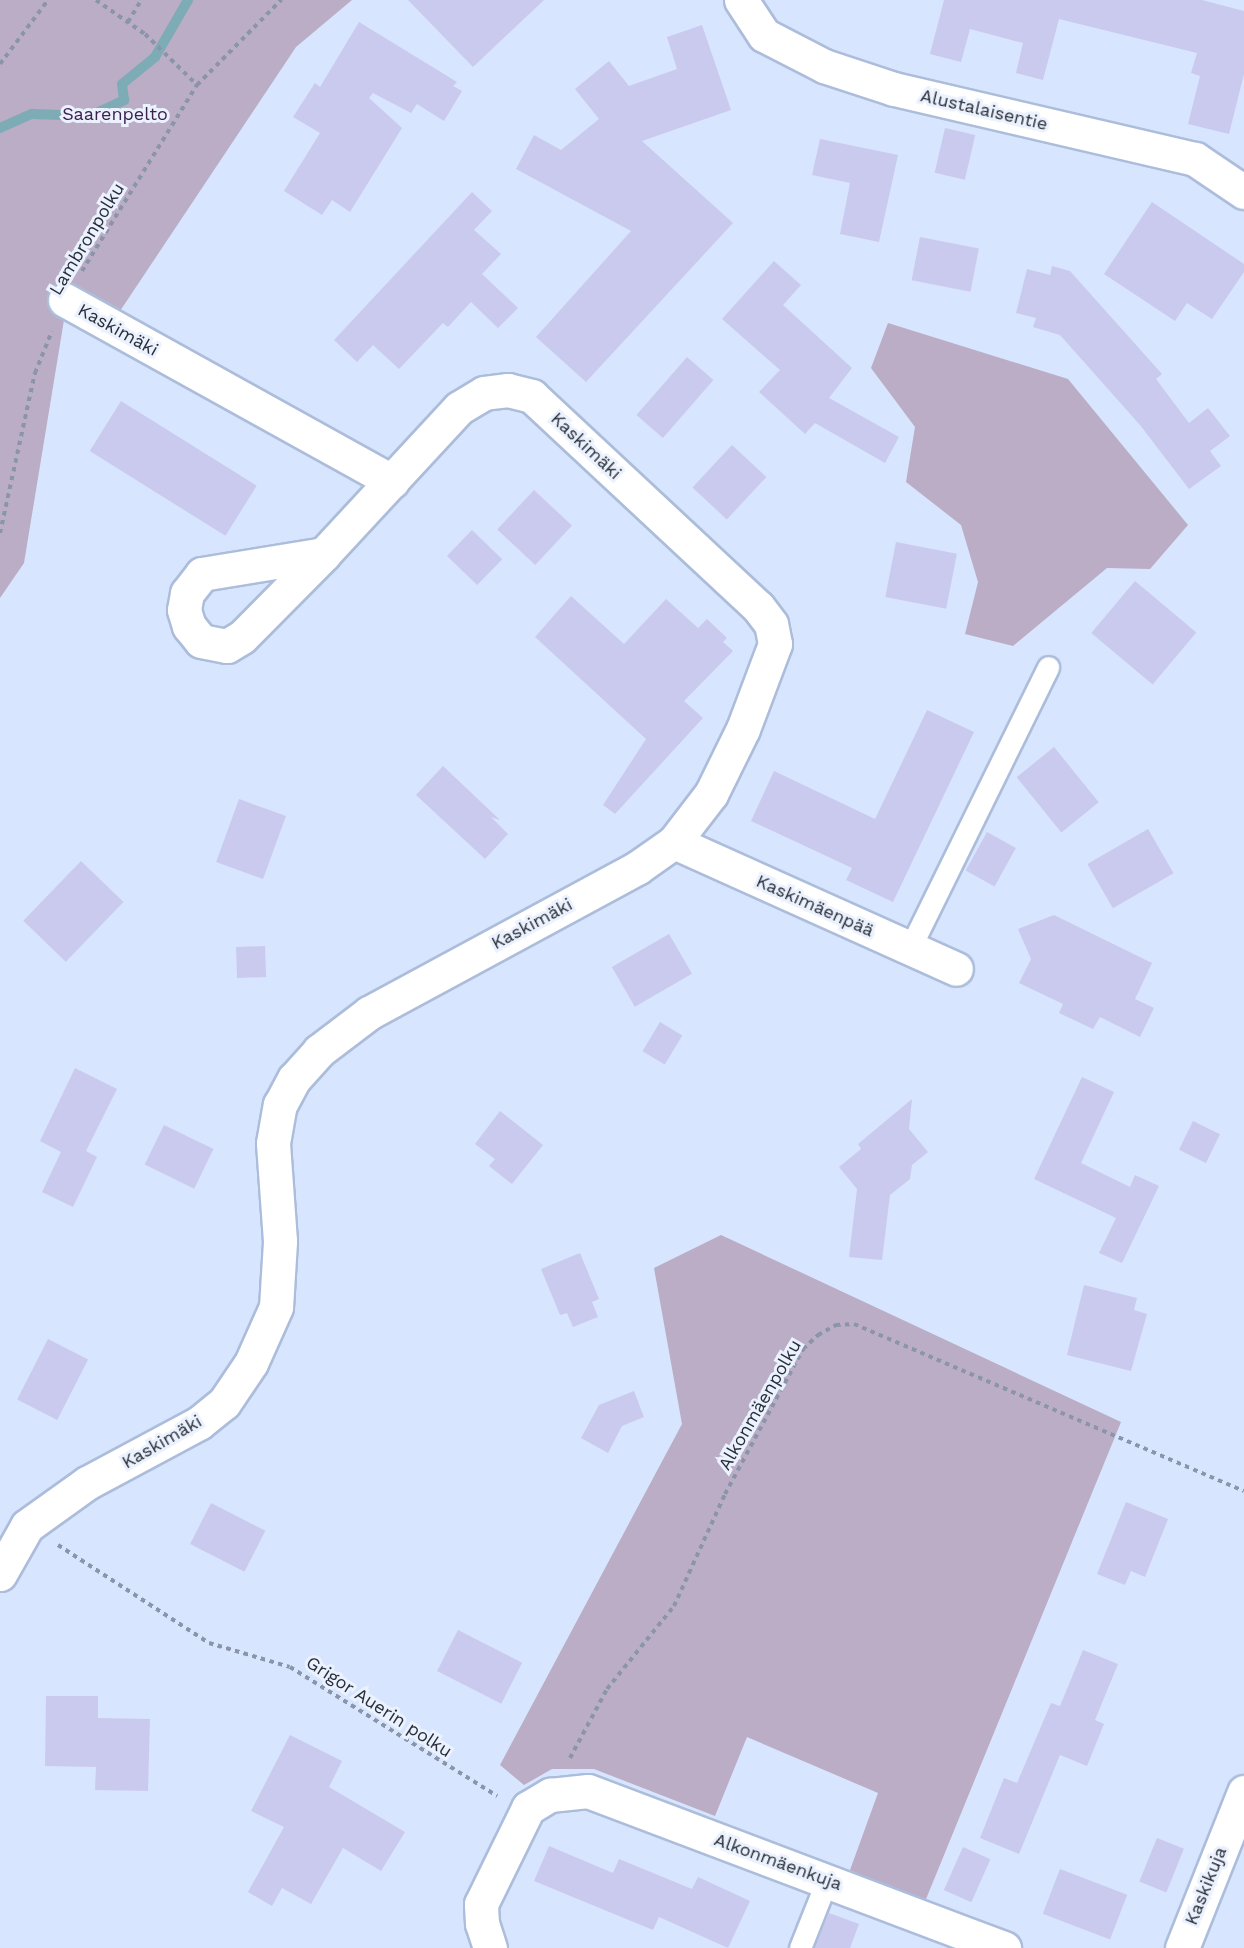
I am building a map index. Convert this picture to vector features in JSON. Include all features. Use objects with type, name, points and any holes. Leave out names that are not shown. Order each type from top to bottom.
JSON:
[{"type":"street","name":"Alustalaisentie","points":[[741,0],[764,35],[824,66],[894,89],[1195,159],[1244,192]]},
{"type":"street","name":"Kaskimäki","points":[[65,300],[392,481]]},
{"type":"street","name":"Kaskimäki","points":[[0,1574],[27,1526],[87,1483],[200,1423],[224,1403],[251,1363],[270,1324],[279,1291],[273,1143],[280,1105],[294,1079],[319,1051],[369,1013],[637,868],[674,842],[711,794],[743,729],[771,662],[776,644],[771,624],[758,607],[532,396],[508,390],[484,393],[459,408],[324,554]]},
{"type":"street","name":"Kaskimäenpää","points":[[674,842],[956,969]]},
{"type":"street","name":"Alkonmäenkuja","points":[[539,1801],[588,1791],[1004,1948]]},
{"type":"street","name":"Kaskikuja","points":[[1182,1948],[1244,1792]]},
{"type":"street","points":[[490,1948],[482,1924],[481,1904],[539,1801]]},
{"type":"lane","points":[[910,948],[1048,667]]},
{"type":"lane","points":[[800,1948],[827,1880]]},
{"type":"path","points":[[0,64],[48,0]]},
{"type":"path","points":[[96,0],[145,34],[197,86]]},
{"type":"path","points":[[128,22],[141,0]]},
{"type":"path","name":"Lambronpolku","points":[[0,533],[35,373],[65,300],[197,86],[281,0]]},
{"type":"path","name":"Alkonmäenpolku","points":[[539,1801],[607,1689],[674,1606],[725,1494],[803,1350],[818,1335],[836,1325],[854,1324],[1244,1491]]},
{"type":"path","name":"Grigor Auerin polku","points":[[27,1526],[209,1643],[290,1667],[484,1791],[539,1801]]},
{"type":"green space","name":"Saarenpelto","points":[[0,0],[352,0],[296,47],[116,317],[82,299],[64,320],[24,563],[0,598]]},
{"type":"green space","points":[[888,323],[1068,379],[1188,525],[1150,569],[1107,568],[1013,646],[965,634],[978,582],[961,525],[906,482],[915,427],[871,368]]},
{"type":"green space","points":[[721,1235],[1121,1422],[924,1904],[850,1870],[878,1793],[747,1737],[715,1816],[594,1769],[552,1769],[524,1785],[500,1765],[682,1424],[654,1268]]},
{"type":"building","points":[[408,0],[544,0],[473,67]]},
{"type":"building","points":[[944,0],[1202,0],[1244,11],[1244,74],[1229,134],[1188,124],[1200,76],[1191,73],[1197,53],[1059,19],[1043,80],[1016,73],[1023,43],[970,29],[961,62],[930,54]]},
{"type":"building","points":[[359,22],[457,82],[453,86],[462,91],[444,121],[417,104],[411,113],[373,93],[369,98],[402,128],[350,212],[332,200],[322,215],[284,191],[320,133],[293,117],[315,83],[320,87]]},
{"type":"building","points":[[702,25],[731,110],[642,141],[733,223],[586,382],[536,337],[631,231],[516,169],[534,135],[561,150],[599,119],[575,89],[609,61],[629,86],[677,69],[667,37]]},
{"type":"building","points":[[945,128],[975,135],[965,180],[935,173]]},
{"type":"building","points":[[820,139],[898,155],[879,242],[840,234],[850,183],[812,175]]},
{"type":"building","points":[[472,192],[492,211],[474,230],[501,254],[482,274],[518,308],[498,328],[471,302],[448,327],[443,323],[399,369],[373,345],[357,362],[334,340]]},
{"type":"building","points":[[1152,202],[1244,264],[1244,272],[1212,319],[1187,303],[1175,321],[1104,274]]},
{"type":"building","points":[[920,237],[979,248],[971,292],[912,280]]},
{"type":"building","points":[[774,261],[801,285],[783,305],[852,368],[829,398],[899,437],[885,463],[815,423],[805,434],[759,392],[780,370],[722,319]]},
{"type":"building","points":[[1052,266],[1070,271],[1162,374],[1156,379],[1189,423],[1208,408],[1230,436],[1210,451],[1221,466],[1189,489],[1140,425],[1060,335],[1033,327],[1036,318],[1016,313],[1027,269],[1050,275]]},
{"type":"building","points":[[687,357],[713,380],[663,438],[636,415]]},
{"type":"building","points":[[121,401],[257,486],[225,536],[90,451]]},
{"type":"building","points":[[732,445],[766,477],[727,519],[692,487]]},
{"type":"building","points":[[534,490],[572,525],[535,565],[497,529]]},
{"type":"building","points":[[472,530],[502,559],[477,585],[447,556]]},
{"type":"building","points":[[896,542],[957,554],[946,609],[885,597]]},
{"type":"building","points":[[1135,581],[1196,632],[1153,685],[1091,633]]},
{"type":"building","points":[[571,596],[624,644],[666,599],[698,628],[707,619],[727,638],[723,642],[733,651],[684,701],[703,718],[615,814],[603,805],[646,739],[535,637]]},
{"type":"building","points":[[927,710],[974,732],[893,902],[846,880],[852,868],[751,821],[774,771],[875,819]]},
{"type":"building","points":[[1054,747],[1099,802],[1061,832],[1017,777]]},
{"type":"building","points":[[443,766],[500,820],[491,817],[508,834],[485,859],[416,795]]},
{"type":"building","points":[[239,799],[286,816],[263,879],[216,862]]},
{"type":"building","points":[[1148,829],[1174,873],[1113,908],[1087,864]]},
{"type":"building","points":[[987,832],[1016,848],[995,886],[966,870]]},
{"type":"building","points":[[81,861],[123,902],[66,962],[23,921]]},
{"type":"building","points":[[1054,915],[1152,963],[1135,999],[1154,1008],[1140,1037],[1100,1017],[1093,1029],[1059,1013],[1063,1004],[1019,983],[1031,959],[1018,929]]},
{"type":"building","points":[[669,934],[692,974],[635,1007],[612,967]]},
{"type":"building","points":[[265,946],[266,977],[237,978],[236,947]]},
{"type":"building","points":[[660,1022],[682,1035],[665,1065],[642,1051]]},
{"type":"building","points":[[75,1068],[117,1089],[86,1151],[97,1157],[73,1207],[42,1192],[61,1152],[40,1141]]},
{"type":"building","points":[[1082,1077],[1114,1092],[1081,1163],[1130,1187],[1135,1175],[1159,1186],[1122,1263],[1099,1253],[1116,1218],[1034,1179]]},
{"type":"building","points":[[912,1099],[909,1129],[928,1152],[912,1165],[910,1179],[890,1195],[882,1260],[849,1257],[857,1189],[839,1167],[861,1149],[858,1144]]},
{"type":"building","points":[[500,1111],[543,1145],[512,1184],[489,1166],[495,1159],[475,1144]]},
{"type":"building","points":[[1193,1121],[1220,1134],[1206,1163],[1179,1150]]},
{"type":"building","points":[[164,1125],[213,1149],[194,1189],[145,1165]]},
{"type":"building","points":[[580,1253],[599,1299],[592,1302],[598,1317],[573,1327],[567,1313],[560,1315],[541,1269]]},
{"type":"building","points":[[1084,1285],[1137,1298],[1134,1310],[1147,1314],[1131,1371],[1067,1355]]},
{"type":"building","points":[[48,1339],[88,1359],[57,1420],[17,1400]]},
{"type":"building","points":[[634,1391],[644,1417],[622,1426],[608,1453],[581,1438],[599,1405]]},
{"type":"building","points":[[1126,1502],[1168,1519],[1145,1577],[1131,1571],[1125,1585],[1097,1574]]},
{"type":"building","points":[[211,1503],[265,1531],[244,1572],[190,1544]]},
{"type":"building","points":[[458,1630],[522,1663],[501,1704],[437,1671]]},
{"type":"building","points":[[1083,1650],[1118,1664],[1095,1720],[1104,1724],[1087,1766],[1060,1755],[1019,1854],[980,1838],[1004,1778],[1017,1783],[1051,1703],[1060,1706]]},
{"type":"building","points":[[46,1696],[98,1696],[98,1718],[150,1719],[148,1791],[95,1790],[96,1767],[45,1766]]},
{"type":"building","points":[[290,1735],[342,1761],[329,1787],[405,1832],[381,1871],[343,1848],[311,1904],[282,1888],[272,1906],[248,1892],[284,1827],[251,1811]]},
{"type":"building","points":[[1157,1838],[1184,1849],[1166,1892],[1139,1882]]},
{"type":"building","points":[[549,1846],[613,1873],[619,1859],[692,1889],[698,1877],[750,1901],[728,1948],[659,1917],[653,1930],[534,1881]]},
{"type":"building","points":[[963,1847],[990,1859],[971,1902],[944,1890]]},
{"type":"building","points":[[1060,1869],[1127,1895],[1110,1940],[1043,1914]]},
{"type":"building","points":[[829,1913],[859,1924],[850,1948],[814,1948]]},
{"type":"waterway","points":[[0,128],[32,114],[90,116],[124,100],[122,84],[155,57],[188,0]]}]
